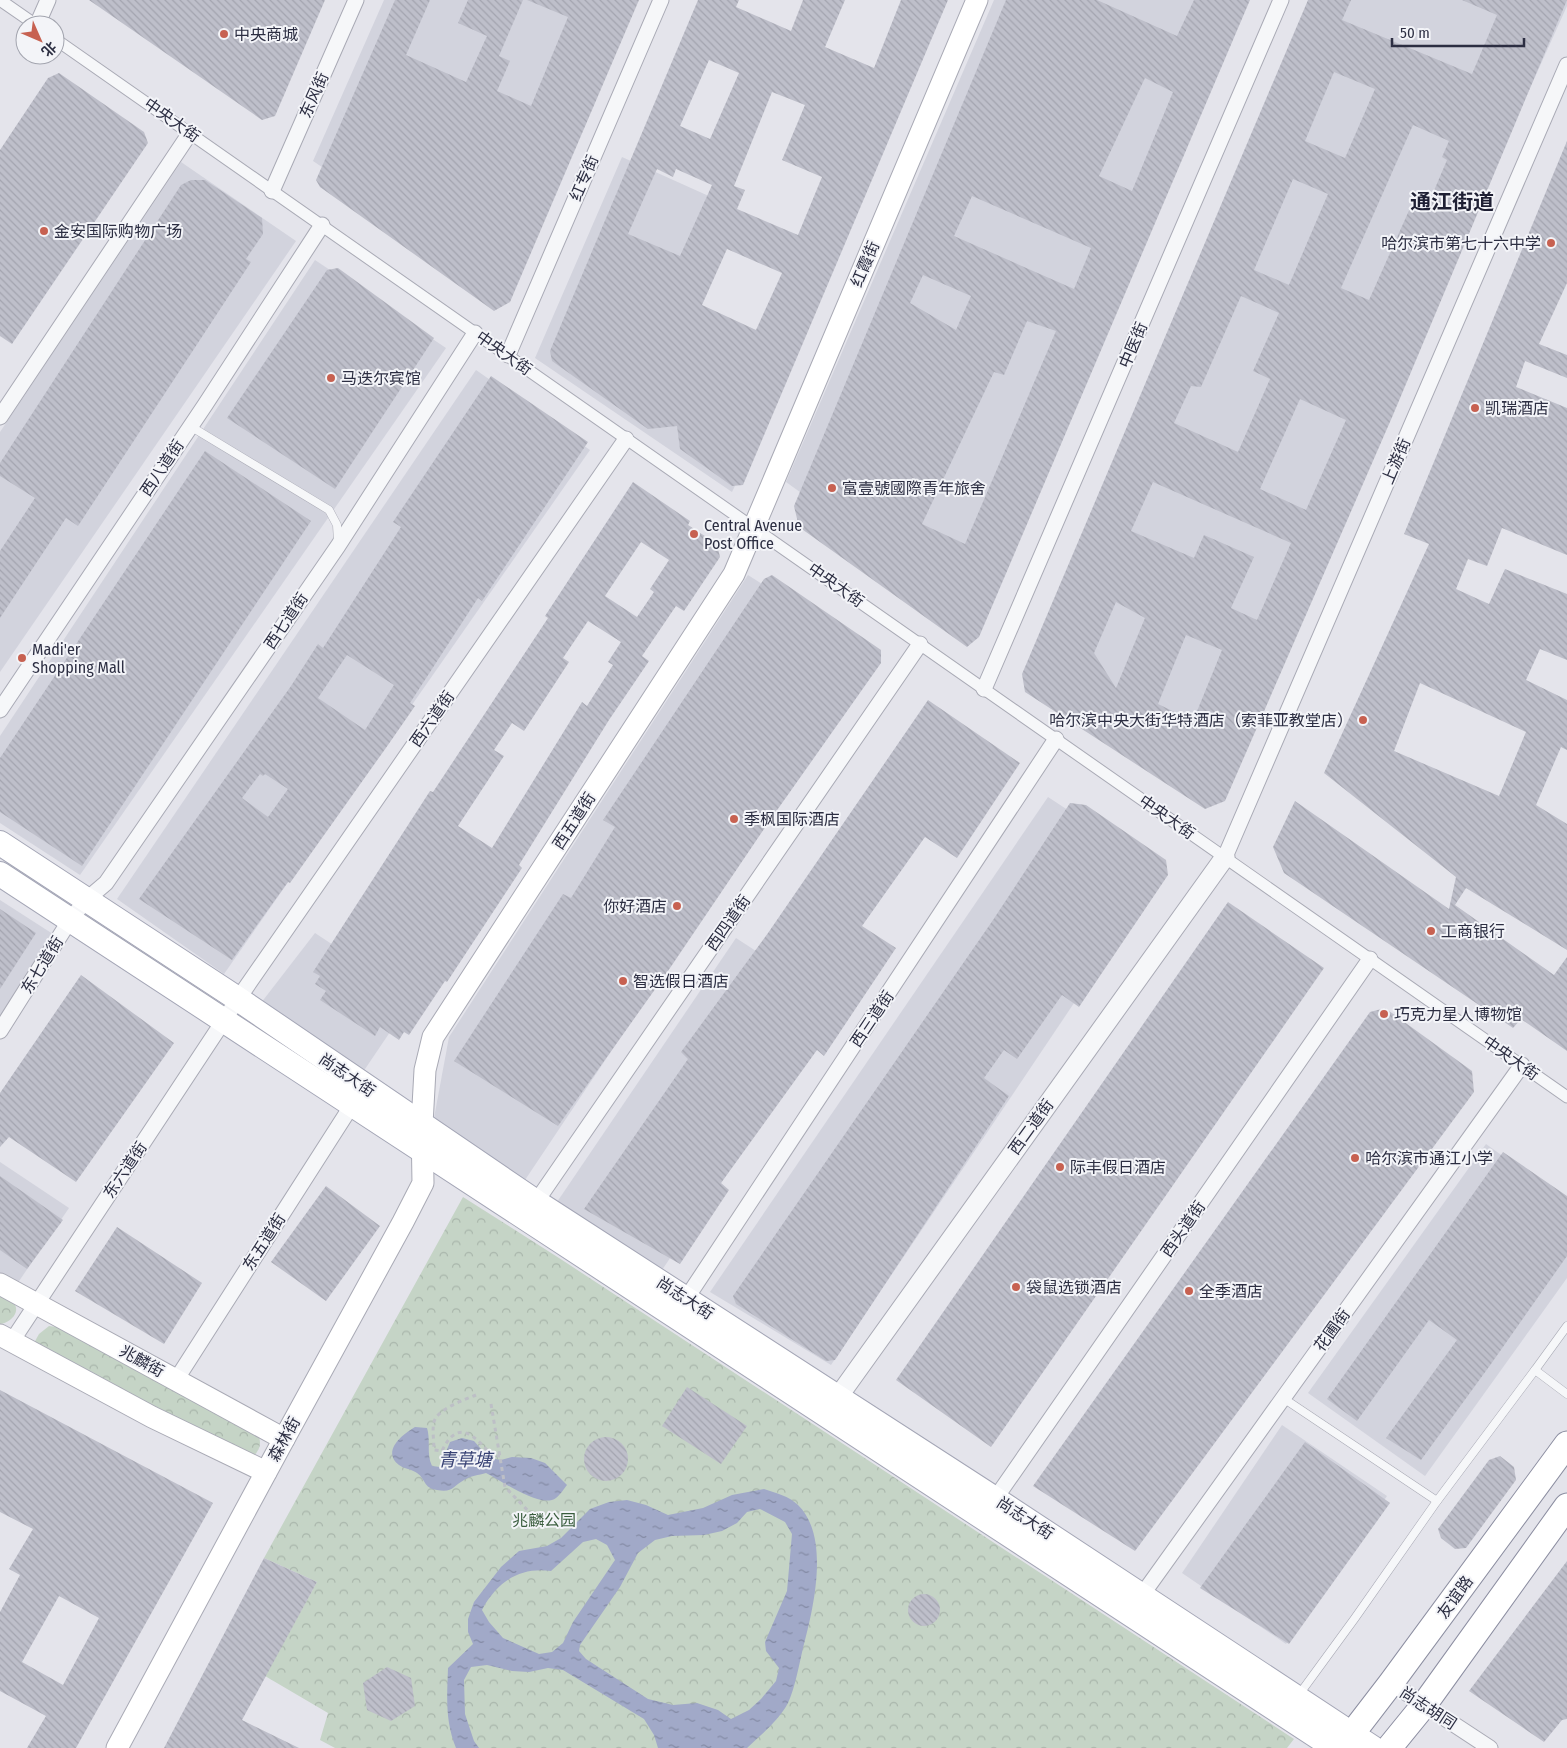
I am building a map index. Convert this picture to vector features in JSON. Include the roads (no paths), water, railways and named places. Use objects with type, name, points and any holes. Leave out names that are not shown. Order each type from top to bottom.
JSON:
[{"type":"highway","name":"友谊路","points":[[1343,1743],[1391,1683],[1567,1444]]},
{"type":"highway","points":[[1389,1748],[1424,1705],[1567,1506]]},
{"type":"main road","name":"红霞街","points":[[753,527],[977,0]]},
{"type":"main road","name":"西五道街","points":[[422,1124],[425,1070],[434,1037],[734,574],[753,527]]},
{"type":"main road","name":"尚志大街","points":[[0,843],[238,999],[364,1087],[536,1202],[1297,1697],[1343,1743]]},
{"type":"main road","name":"尚志大街","points":[[0,874],[352,1105],[1343,1743],[1373,1748]]},
{"type":"main road","name":"森林街","points":[[117,1748],[419,1191],[422,1183],[422,1124]]},
{"type":"main road","name":"兆麟街","points":[[0,1284],[284,1439]]},
{"type":"main road","points":[[6,1338],[152,1417],[266,1472]]},
{"type":"street","points":[[0,0],[22,15]]},
{"type":"street","points":[[41,15],[48,0]]},
{"type":"street","name":"东风街","points":[[272,191],[356,0]]},
{"type":"street","name":"红专街","points":[[508,355],[661,0]]},
{"type":"street","name":"中医街","points":[[984,689],[1281,0]]},
{"type":"street","name":"中央大街","points":[[65,45],[1567,1097]]},
{"type":"street","name":"上游街","points":[[1225,857],[1567,64]]},
{"type":"street","points":[[0,417],[190,133]]},
{"type":"street","name":"西八道街","points":[[0,710],[322,225]]},
{"type":"street","name":"西七道街","points":[[86,900],[106,883],[338,546],[475,333]]},
{"type":"street","name":"西六道街","points":[[238,999],[626,438]]},
{"type":"street","name":"西四道街","points":[[536,1202],[920,644]]},
{"type":"street","name":"西三道街","points":[[686,1299],[1056,739]]},
{"type":"street","name":"西二道街","points":[[838,1397],[1225,857]]},
{"type":"street","name":"东七道街","points":[[0,1031],[70,920],[86,900]]},
{"type":"street","name":"西头道街","points":[[995,1499],[1370,959]]},
{"type":"street","name":"东六道街","points":[[6,1338],[37,1303],[238,999]]},
{"type":"street","name":"花圃街","points":[[1142,1595],[1522,1065]]},
{"type":"street","name":"东五道街","points":[[176,1380],[352,1105]]},
{"type":"street","name":"尚志胡同","points":[[1391,1683],[1490,1748]]},
{"type":"lane","points":[[190,426],[328,510],[337,525],[338,546]]},
{"type":"lane","points":[[1297,1697],[1437,1501],[1567,1326]]},
{"type":"lane","points":[[1535,1370],[1567,1394]]},
{"type":"lane","points":[[1283,1398],[1437,1501]]},
{"type":"water","name":"青草塘","points":[[415,1427],[427,1428],[429,1456],[432,1466],[440,1467],[450,1442],[462,1438],[474,1441],[489,1458],[501,1460],[512,1457],[531,1458],[545,1463],[567,1485],[556,1498],[549,1500],[541,1500],[521,1493],[486,1473],[466,1479],[450,1490],[432,1489],[417,1473],[399,1465],[394,1460],[392,1454],[400,1438]]},
{"type":"water","points":[[764,1489],[791,1499],[808,1519],[814,1535],[817,1554],[815,1594],[793,1690],[784,1709],[758,1738],[747,1748],[658,1748],[654,1735],[644,1719],[563,1670],[548,1668],[529,1672],[512,1671],[487,1665],[471,1667],[464,1680],[465,1714],[474,1741],[479,1748],[456,1748],[448,1718],[448,1668],[473,1644],[468,1632],[468,1619],[474,1602],[501,1567],[519,1551],[547,1546],[561,1538],[590,1509],[609,1502],[627,1500],[646,1505],[668,1515],[703,1508],[732,1495]],"holes":[[[760,1509],[785,1522],[792,1534],[787,1591],[765,1642],[766,1651],[779,1668],[776,1681],[749,1710],[731,1719],[718,1710],[697,1703],[673,1705],[648,1699],[586,1659],[579,1651],[580,1645],[620,1587],[638,1553],[655,1540],[672,1536],[704,1535],[722,1531],[737,1523],[747,1512]],[[596,1539],[607,1545],[615,1560],[573,1622],[563,1643],[552,1652],[539,1654],[503,1638],[489,1622],[482,1610],[502,1584],[510,1578],[529,1571],[551,1571],[583,1542]]]},
{"type":"place","name":"中央商城","points":[[224,34]]},
{"type":"place","name":"金安国际购物广场","points":[[44,231]]},
{"type":"place","name":"哈尔滨市第七十六中学","points":[[1551,243]]},
{"type":"place","name":"马迭尔宾馆","points":[[331,378]]},
{"type":"place","name":"凯瑞酒店","points":[[1475,408]]},
{"type":"place","name":"富壹號國際青年旅舍","points":[[832,488]]},
{"type":"place","name":"Central Avenue Post Office","points":[[694,534]]},
{"type":"place","name":"Madi'er Shopping Mall","points":[[22,658]]},
{"type":"place","name":"哈尔滨中央大街华特酒店（索菲亚教堂店）","points":[[1363,720]]},
{"type":"place","name":"季枫国际酒店","points":[[734,819]]},
{"type":"place","name":"你好酒店","points":[[677,906]]},
{"type":"place","name":"工商银行","points":[[1431,931]]},
{"type":"place","name":"智选假日酒店","points":[[623,981]]},
{"type":"place","name":"巧克力星人博物馆","points":[[1384,1014]]},
{"type":"place","name":"哈尔滨市通江小学","points":[[1355,1158]]},
{"type":"place","name":"际丰假日酒店","points":[[1060,1167]]},
{"type":"place","name":"袋鼠选锁酒店","points":[[1016,1287]]},
{"type":"place","name":"全季酒店","points":[[1189,1291]]},
{"type":"district","name":"通江街道","points":[[1452,202]]},
{"type":"park label","name":"兆麟公园","points":[[544,1520]]}]
